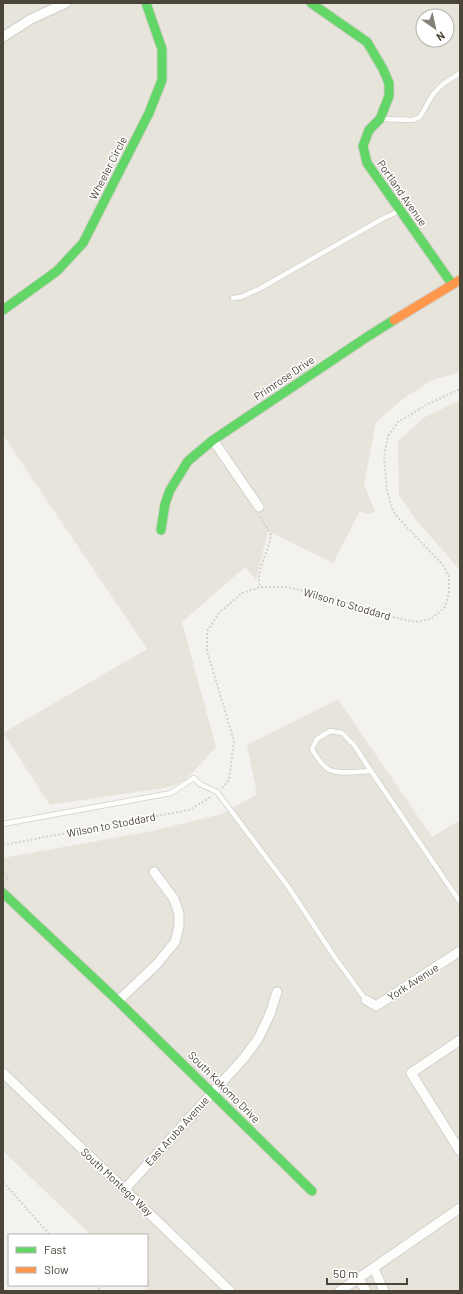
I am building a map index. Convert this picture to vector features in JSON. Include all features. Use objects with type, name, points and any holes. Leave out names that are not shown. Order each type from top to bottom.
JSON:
[{"type":"street","points":[[3,37],[31,19],[66,3]]},
{"type":"street","name":"Wheeler Circle","points":[[3,310],[57,271],[83,243],[149,112],[162,80],[162,49],[146,3]]},
{"type":"street","name":"Portland Avenue","points":[[311,3],[367,42],[383,69],[389,83],[389,96],[380,119],[369,130],[363,146],[367,164],[400,210],[456,282]]},
{"type":"street","name":"Primrose Drive","points":[[161,530],[165,504],[170,490],[188,461],[213,440],[367,337],[456,282]]},
{"type":"street","points":[[213,440],[259,507]]},
{"type":"street","points":[[118,1001],[157,964],[175,942],[178,932],[179,914],[174,899],[154,872]]},
{"type":"street","name":"South Kokomo Drive","points":[[3,893],[213,1092],[312,1191]]},
{"type":"street","name":"York Avenue","points":[[366,1000],[376,1006],[460,951]]},
{"type":"street","name":"East Aruba Avenue","points":[[125,1189],[244,1058],[258,1039],[270,1014],[277,992]]},
{"type":"street","points":[[460,1040],[411,1073],[460,1151]]},
{"type":"street","name":"South Montego Way","points":[[3,1073],[230,1291]]},
{"type":"street","points":[[340,1291],[374,1269],[460,1208]]},
{"type":"street","points":[[374,1269],[384,1291]]},
{"type":"street","points":[[359,1279],[366,1291]]},
{"type":"lane","points":[[380,119],[413,120],[420,117],[433,94],[443,84],[460,73]]},
{"type":"lane","points":[[233,298],[241,297],[259,289],[400,210]]},
{"type":"lane","points":[[371,771],[341,772],[330,770],[318,758],[312,749],[317,739],[330,731],[342,733],[354,745],[460,902]]},
{"type":"lane","points":[[3,824],[171,793],[194,778],[200,784],[218,792],[287,885],[336,959],[366,1000]]},
{"type":"path","name":"Wilson to Stoddard","points":[[3,846],[189,810],[206,801],[230,780],[234,741],[207,651],[207,631],[220,612],[242,593],[260,587],[286,587],[326,596],[380,614],[415,622],[431,619],[445,607],[449,593],[449,576],[443,565],[393,511],[387,491],[384,457],[388,436],[398,422],[428,404],[460,389]]},
{"type":"path","points":[[259,507],[259,515],[271,535],[269,546],[260,572],[258,582],[260,587]]},
{"type":"path","points":[[3,872],[8,877],[3,885]]},
{"type":"path","points":[[3,1182],[49,1234]]},
{"type":"shaded area","points":[[3,3],[460,3],[460,372],[432,380],[403,399],[376,422],[364,484],[375,512],[366,514],[360,511],[333,563],[268,531],[256,580],[245,567],[182,622],[216,747],[186,780],[170,787],[50,805],[3,733],[147,649],[3,435]]},
{"type":"shaded area","points":[[460,400],[460,570],[416,520],[399,495],[398,441],[425,417]]},
{"type":"shaded area","points":[[338,699],[432,837],[460,820],[460,1291],[149,1291],[143,1286],[148,1286],[148,1234],[90,1234],[3,1151],[3,858],[152,831],[222,814],[257,794],[247,745]]},
{"type":"traffic: fast","points":[[3,310],[57,271],[83,243],[149,113],[162,80],[162,49],[146,3]]},
{"type":"traffic: fast","points":[[311,3],[367,42],[383,69],[389,83],[389,96],[380,119],[369,130],[363,146],[367,163],[452,284]]},
{"type":"traffic: fast","points":[[161,530],[165,504],[170,490],[188,461],[213,440],[394,320]]},
{"type":"traffic: fast","points":[[3,893],[118,1001],[312,1191]]},
{"type":"traffic: slow","points":[[394,320],[460,280]]}]
